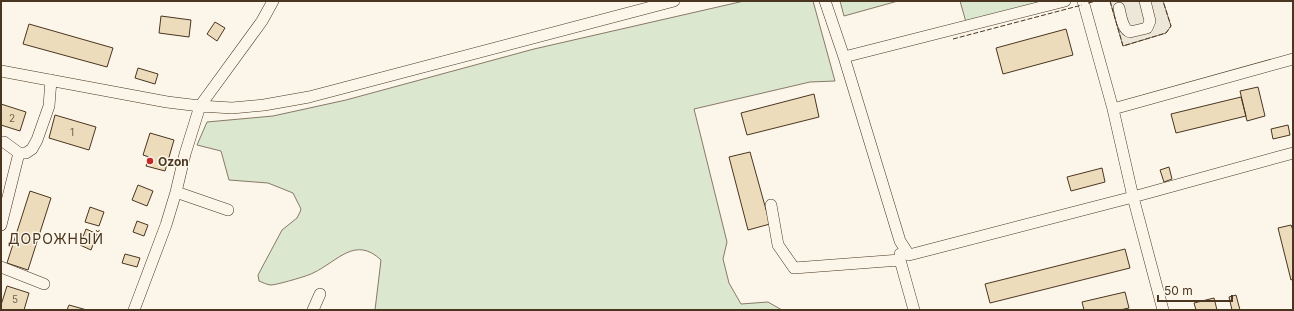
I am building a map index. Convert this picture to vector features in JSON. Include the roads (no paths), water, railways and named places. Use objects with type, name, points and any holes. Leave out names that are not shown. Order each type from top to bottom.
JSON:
[{"type":"street","points":[[134,310],[166,225],[185,154],[200,106],[274,1]]},
{"type":"street","points":[[1,71],[167,102],[232,108],[264,105],[309,97],[674,1]]},
{"type":"street","points":[[825,1],[844,57],[900,241],[909,255],[1293,153]]},
{"type":"street","points":[[844,57],[1066,1]]},
{"type":"street","points":[[1084,1],[1112,109],[1132,197],[1163,310]]},
{"type":"street","points":[[1119,8],[1124,27],[1128,32],[1147,28],[1150,21],[1144,1]]},
{"type":"street","points":[[1112,109],[1293,59]]},
{"type":"street","points":[[1,142],[4,142],[19,153],[26,153],[32,149],[37,140],[49,106],[51,80]]},
{"type":"street","points":[[1,225],[19,153]]},
{"type":"street","points":[[176,192],[228,210]]},
{"type":"street","points":[[771,205],[778,245],[794,268],[900,260]]},
{"type":"street","points":[[900,241],[900,260],[914,310]]},
{"type":"street","points":[[1,267],[44,284]]},
{"type":"street","points":[[313,310],[320,294]]},
{"type":"place","name":"Ozon","points":[[150,161]]},
{"type":"district","name":"ДОРОЖНЫЙ","points":[[56,238]]}]
